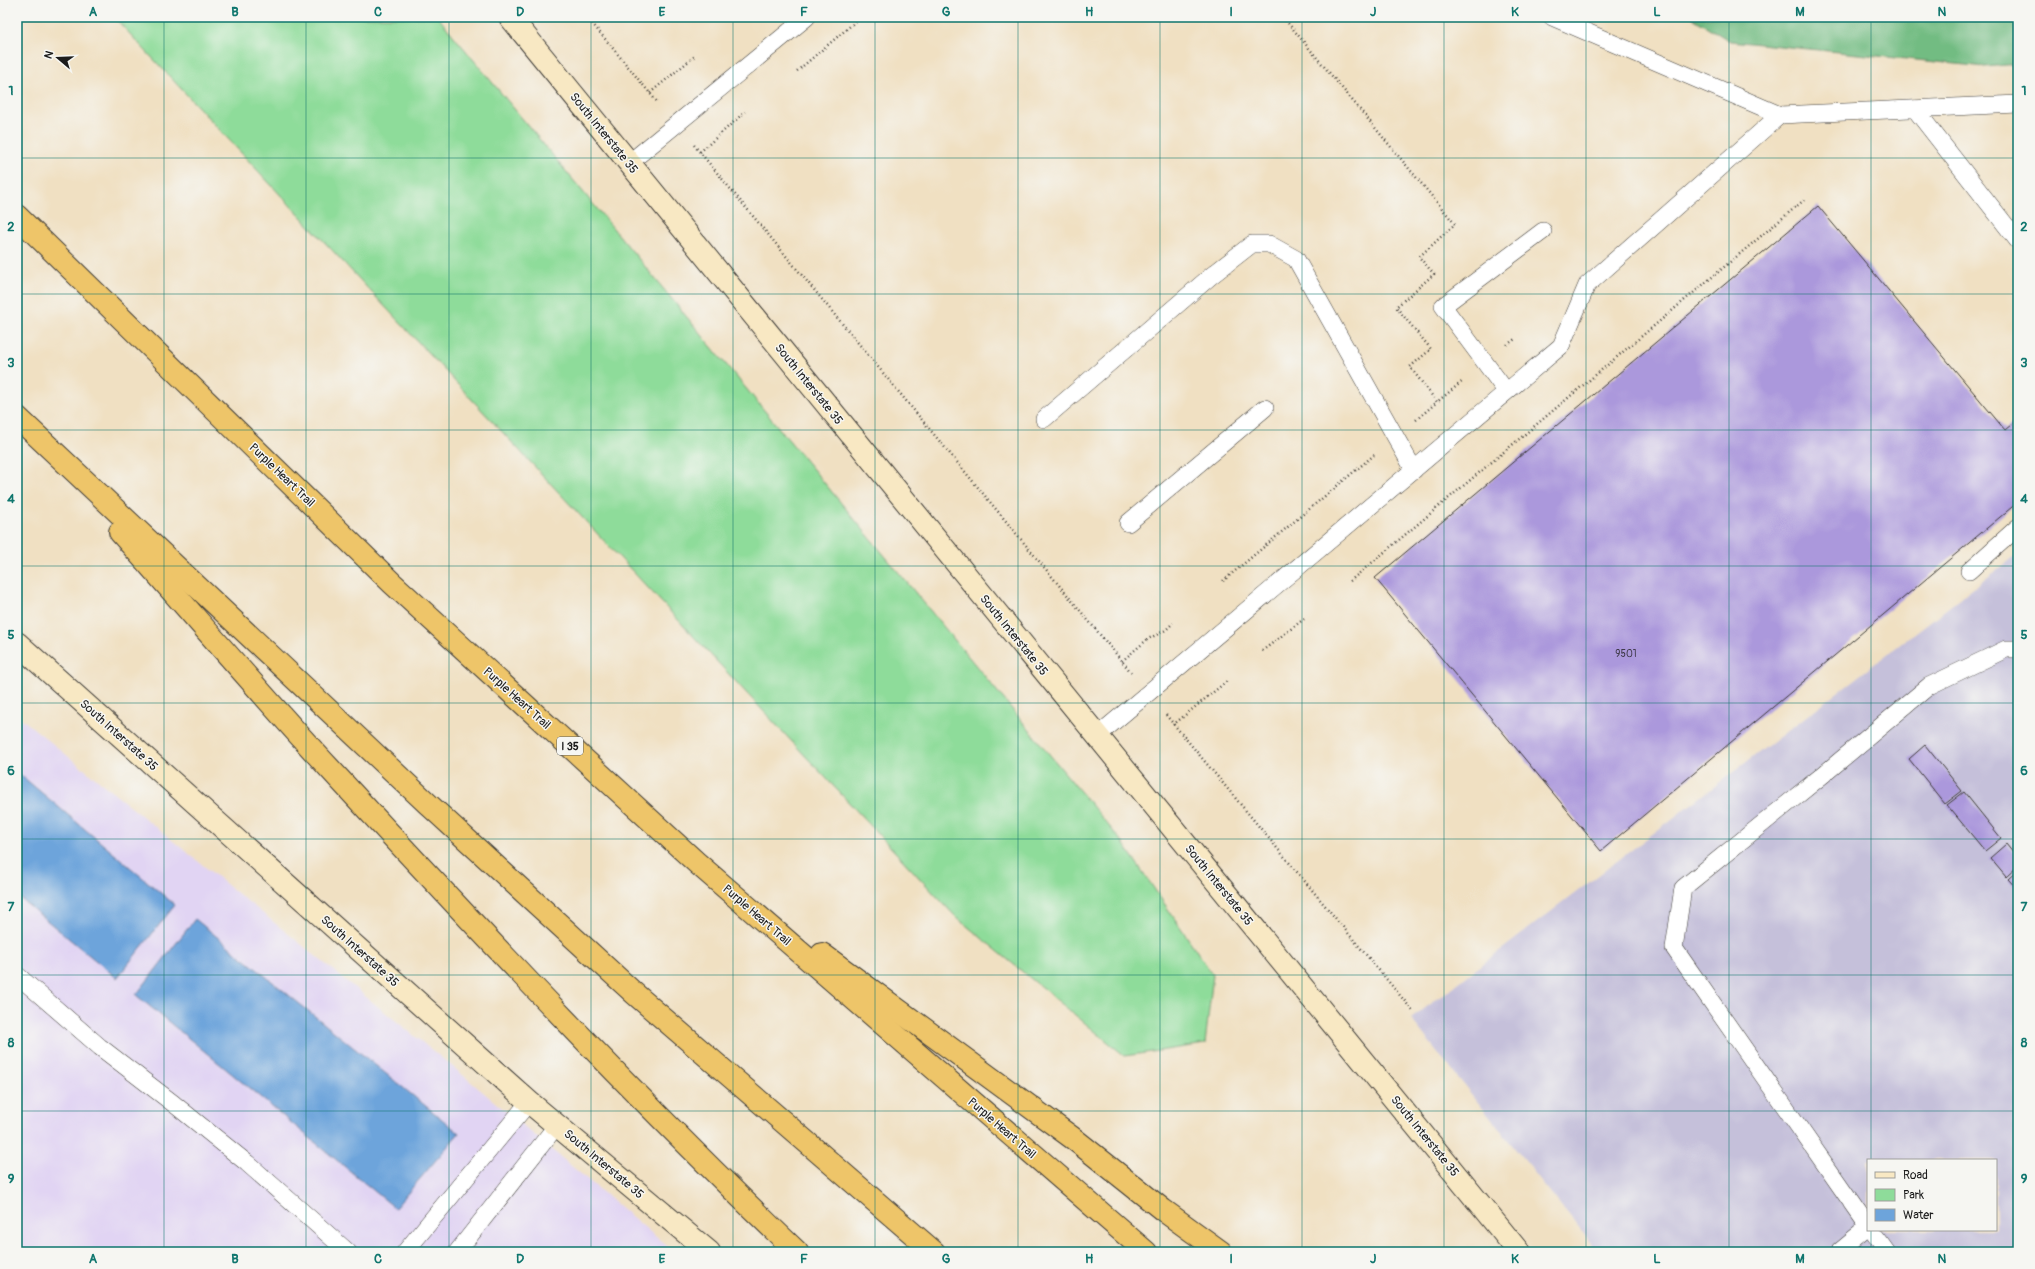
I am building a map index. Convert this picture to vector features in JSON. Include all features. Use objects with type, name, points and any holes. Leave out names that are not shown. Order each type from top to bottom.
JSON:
[{"type":"highway","name":"Purple Heart Trail","points":[[17,216],[392,583],[697,863],[1146,1252]]},
{"type":"highway","points":[[22,422],[340,780],[595,1050],[707,1166],[797,1252]]},
{"type":"highway","points":[[22,422],[422,799],[629,989],[934,1252]]},
{"type":"highway","points":[[697,863],[1074,1139],[1163,1210],[1221,1252]]},
{"type":"main road","name":"South Interstate 35","points":[[510,17],[1519,1252]]},
{"type":"main road","name":"South Interstate 35","points":[[17,643],[529,1102],[709,1252]]},
{"type":"lane","points":[[629,164],[807,17]]},
{"type":"lane","points":[[1552,17],[1780,115],[2018,104]]},
{"type":"lane","points":[[1915,109],[2018,241]]},
{"type":"lane","points":[[1097,736],[1561,346],[1587,285],[1780,115]]},
{"type":"lane","points":[[1506,392],[1443,306],[1543,230]]},
{"type":"lane","points":[[1044,420],[1252,244],[1269,244],[1296,259],[1414,470]]},
{"type":"lane","points":[[1128,523],[1265,408]]},
{"type":"lane","points":[[1969,571],[2018,527]]},
{"type":"lane","points":[[1867,1226],[1674,948],[1683,888],[1824,774],[1929,686],[2006,649],[2018,649]]},
{"type":"lane","points":[[17,976],[100,1047],[247,1163],[348,1252]]},
{"type":"lane","points":[[405,1252],[529,1102]]},
{"type":"lane","points":[[457,1252],[557,1125]]},
{"type":"lane","points":[[1839,1252],[1867,1228]]},
{"type":"lane","points":[[1872,1231],[1886,1252]]},
{"type":"path","points":[[587,17],[656,101]]},
{"type":"path","points":[[797,71],[861,17]]},
{"type":"path","points":[[1283,17],[1455,224],[1419,257],[1434,274],[1396,307],[1431,349],[1410,367],[1437,402]]},
{"type":"path","points":[[650,93],[696,55]]},
{"type":"path","points":[[745,112],[699,151],[1128,669]]},
{"type":"path","points":[[1350,582],[1804,200]]},
{"type":"path","points":[[1223,581],[1463,381]]},
{"type":"path","points":[[1262,651],[1304,619]]},
{"type":"path","points":[[1122,661],[1148,639],[1166,630],[1173,623]]},
{"type":"path","points":[[1173,725],[1227,681]]},
{"type":"path","points":[[1170,720],[1413,1011]]},
{"type":"shaded area","points":[[2018,554],[2018,1252],[1598,1252],[1411,1019]]},
{"type":"shaded area","points":[[17,715],[459,1072],[674,1252],[17,1252]]},
{"type":"green space","points":[[114,17],[438,17],[1123,843],[1213,975],[1205,1044],[1125,1056],[956,917]]},
{"type":"green space","points":[[1691,17],[2018,17],[2018,64],[1985,67],[1730,41]]},
{"type":"water","points":[[17,772],[175,905],[117,978],[17,896]]},
{"type":"water","points":[[195,919],[459,1133],[395,1208],[136,995]]},
{"type":"building","points":[[1818,206],[2005,430],[2018,419],[2018,502],[1601,851],[1375,578]]},
{"type":"building","points":[[1925,745],[1962,791],[1945,804],[1909,759]]},
{"type":"building","points":[[1964,792],[2001,838],[1985,851],[1947,805]]},
{"type":"building","points":[[2006,844],[2018,859],[2018,866],[2006,877],[1990,858]]},
{"type":"building","points":[[2018,870],[2018,890],[2008,879]]}]
